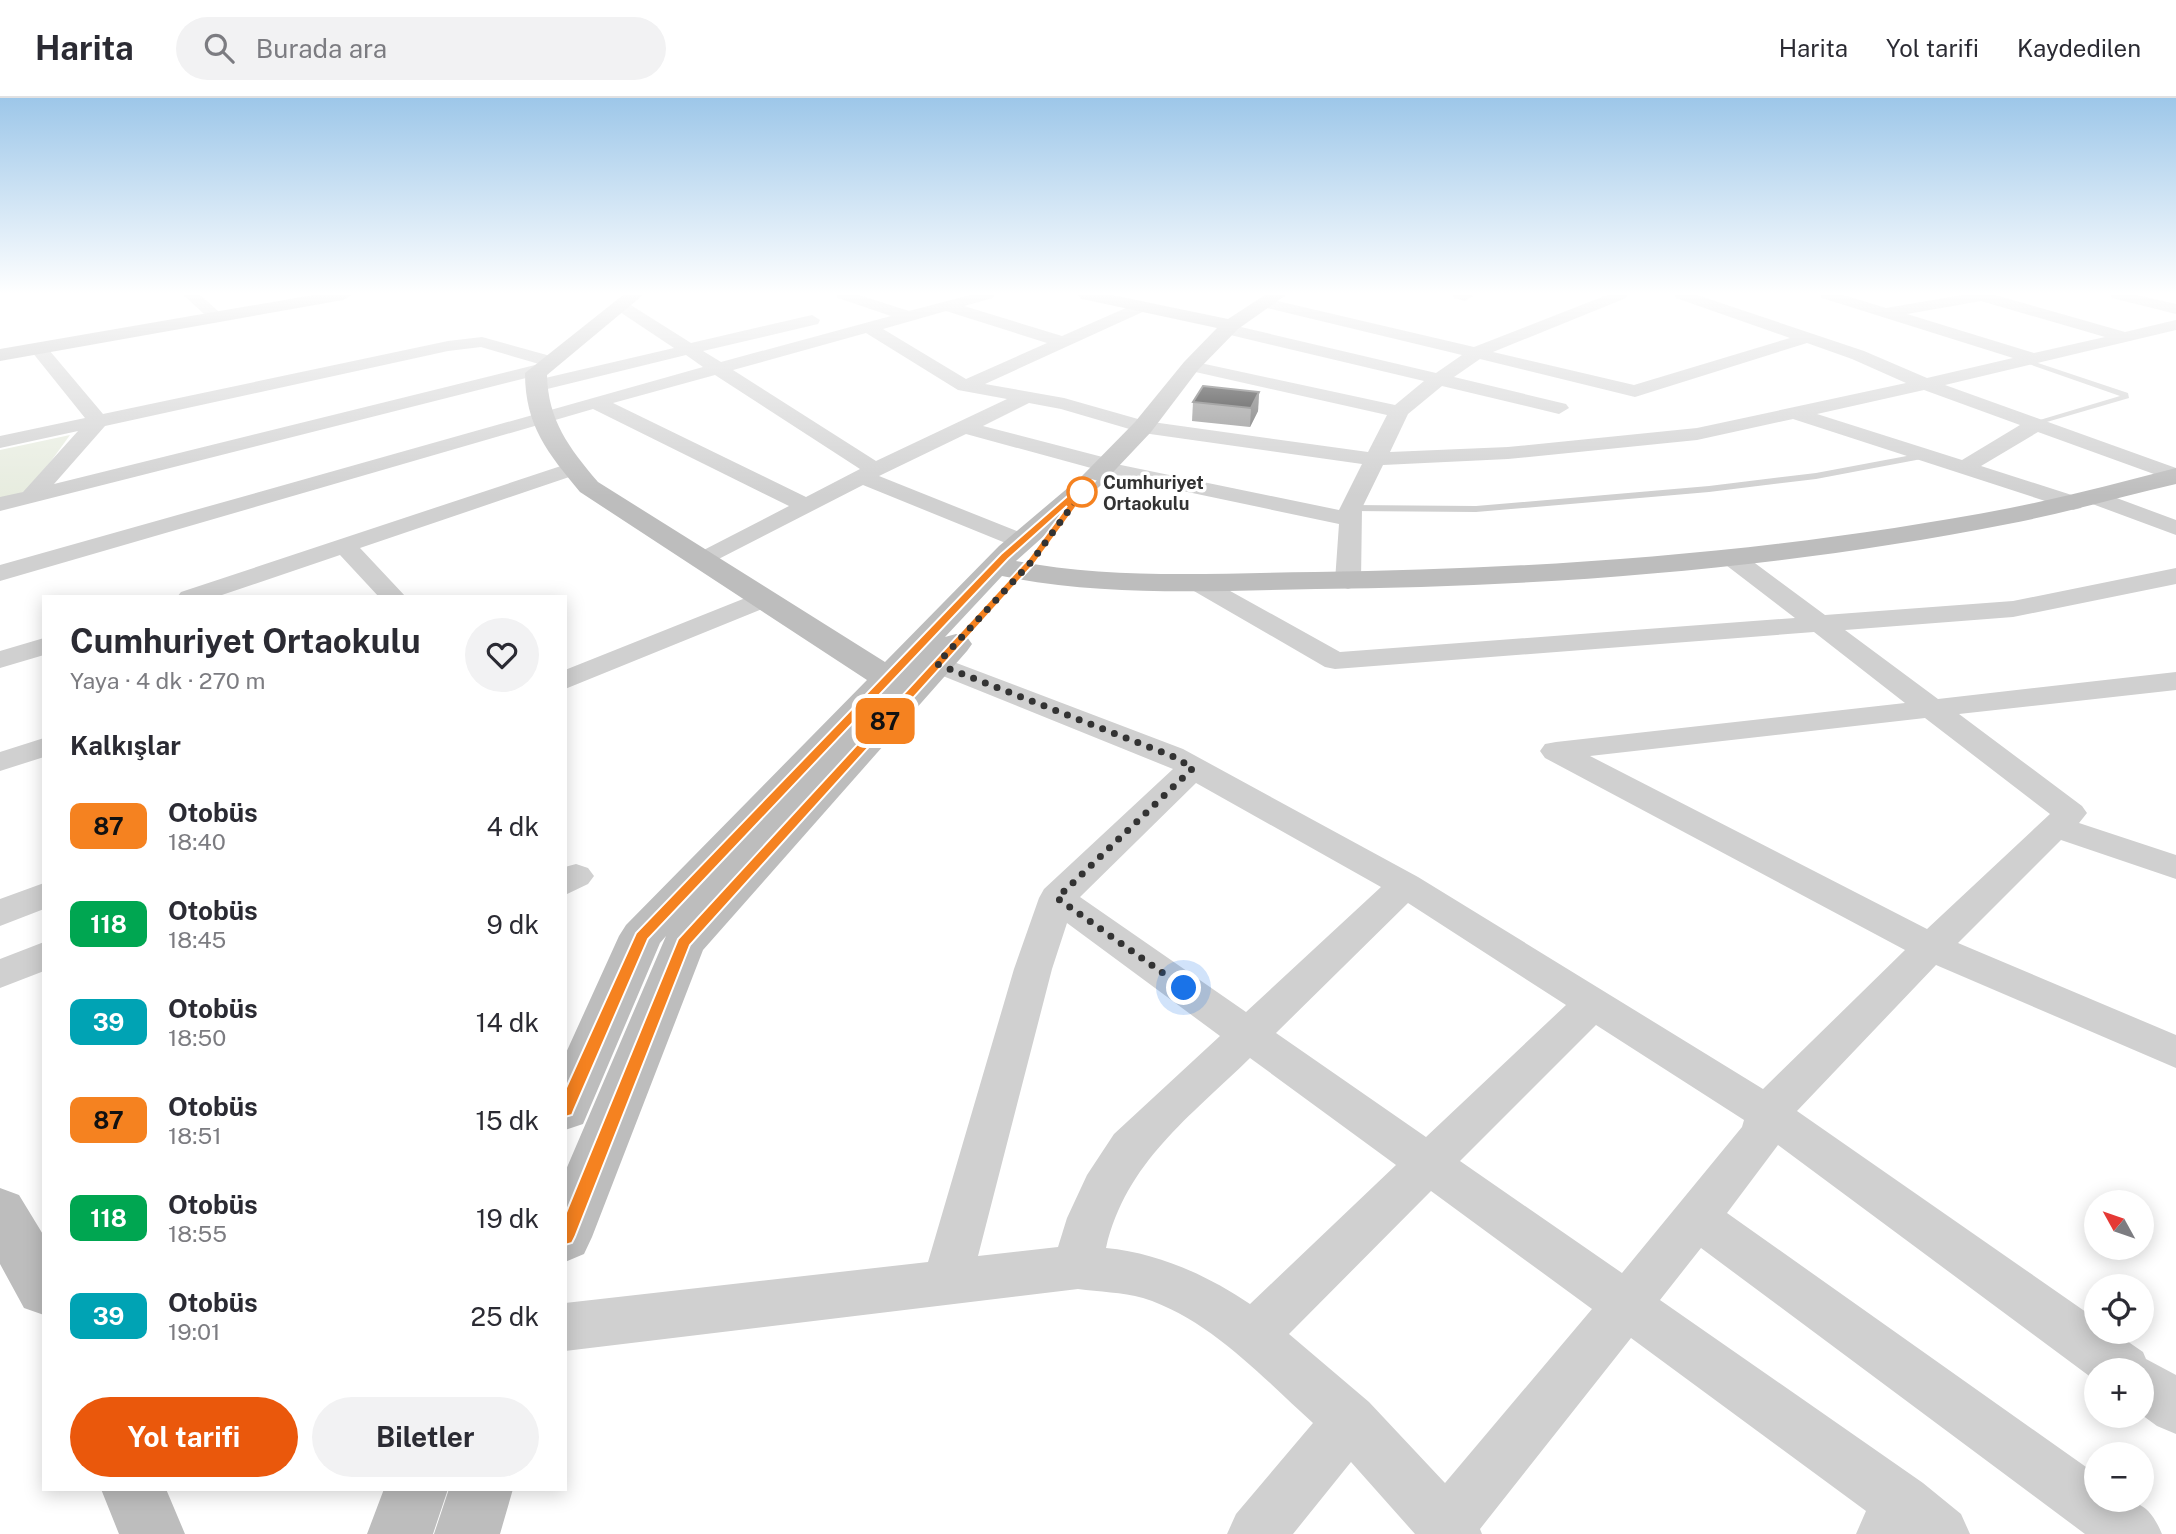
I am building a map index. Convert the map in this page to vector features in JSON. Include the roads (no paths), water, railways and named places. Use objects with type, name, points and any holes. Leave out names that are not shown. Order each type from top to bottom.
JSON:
[{"type":"street","points":[[50,362],[98,421]]},
{"type":"street","points":[[0,442],[373,362]]},
{"type":"street","points":[[521,362],[541,372]]},
{"type":"street","points":[[553,362],[541,372],[540,417],[552,442],[589,487],[887,678]]},
{"type":"street","points":[[0,504],[541,372],[605,362]]},
{"type":"street","points":[[709,362],[869,473],[956,517],[1016,558],[1163,582],[1348,581],[1635,567],[1731,557],[1812,548],[2084,500],[2176,476]]},
{"type":"street","points":[[0,573],[740,362]]},
{"type":"street","points":[[926,362],[965,386],[1064,404],[1143,427],[1373,459],[1508,453],[1697,434],[1796,414],[2017,362]]},
{"type":"street","points":[[965,386],[1018,362]]},
{"type":"street","points":[[567,1105],[641,936],[887,678],[1016,558],[1143,427],[1195,362]]},
{"type":"street","points":[[1286,385],[1324,362]]},
{"type":"street","points":[[1366,362],[1559,408]]},
{"type":"street","points":[[1348,581],[1350,514],[1373,459],[1399,412],[1416,395],[1464,362]]},
{"type":"street","points":[[1515,362],[1635,391],[1729,362]]},
{"type":"street","points":[[1874,362],[1925,384],[2176,476]]},
{"type":"street","points":[[1191,366],[1399,412]]},
{"type":"street","points":[[703,560],[869,473],[1027,397]]},
{"type":"street","points":[[595,402],[807,506]]},
{"type":"street","points":[[1796,414],[1965,467],[2176,527]]},
{"type":"street","points":[[30,497],[98,421]]},
{"type":"street","points":[[1965,467],[2036,424]]},
{"type":"street","points":[[964,427],[1100,471],[1350,514]]},
{"type":"street","points":[[196,595],[573,468]]},
{"type":"street","points":[[344,545],[391,595]]},
{"type":"street","points":[[567,1327],[1078,1267],[1145,1276],[1202,1300],[1253,1335],[1350,1421],[1449,1530],[1762,1134],[1767,1113],[1931,947],[2070,813],[1731,557]]},
{"type":"street","points":[[567,1232],[684,943],[937,664],[1016,558]]},
{"type":"street","points":[[1196,582],[1335,661],[2013,609],[2176,576]]},
{"type":"street","points":[[567,679],[763,598]]},
{"type":"street","points":[[0,660],[42,647]]},
{"type":"street","points":[[937,664],[1172,756],[1405,885],[1767,1113],[2108,1358]]},
{"type":"street","points":[[2176,681],[1556,751],[1931,947],[2176,1052]]},
{"type":"street","points":[[0,762],[42,748]]},
{"type":"street","points":[[947,1282],[1033,969],[1057,898],[1193,768]]},
{"type":"street","points":[[2056,827],[2176,867]]},
{"type":"street","points":[[1078,1267],[1085,1230],[1097,1196],[1130,1147],[1405,885]]},
{"type":"street","points":[[0,913],[42,896]]},
{"type":"street","points":[[1057,898],[1626,1306],[1910,1524]]},
{"type":"street","points":[[0,974],[42,957]]},
{"type":"street","points":[[1253,1335],[1593,1003]]},
{"type":"street","points":[[1697,1218],[2133,1534]]},
{"type":"street","points":[[2154,1391],[2176,1407]]},
{"type":"street","points":[[1256,1534],[1350,1421]]},
{"type":"street","points":[[134,1491],[152,1534]]},
{"type":"street","points":[[400,1534],[415,1491]]},
{"type":"street","points":[[467,1534],[480,1491]]},
{"type":"lane","points":[[2036,424],[2124,398],[2125,395],[2038,362]]},
{"type":"lane","points":[[1350,514],[1467,510],[1764,484],[1928,455]]},
{"type":"place","name":"Cumhuriyet Ortaokulu","points":[[1082,492]]}]
